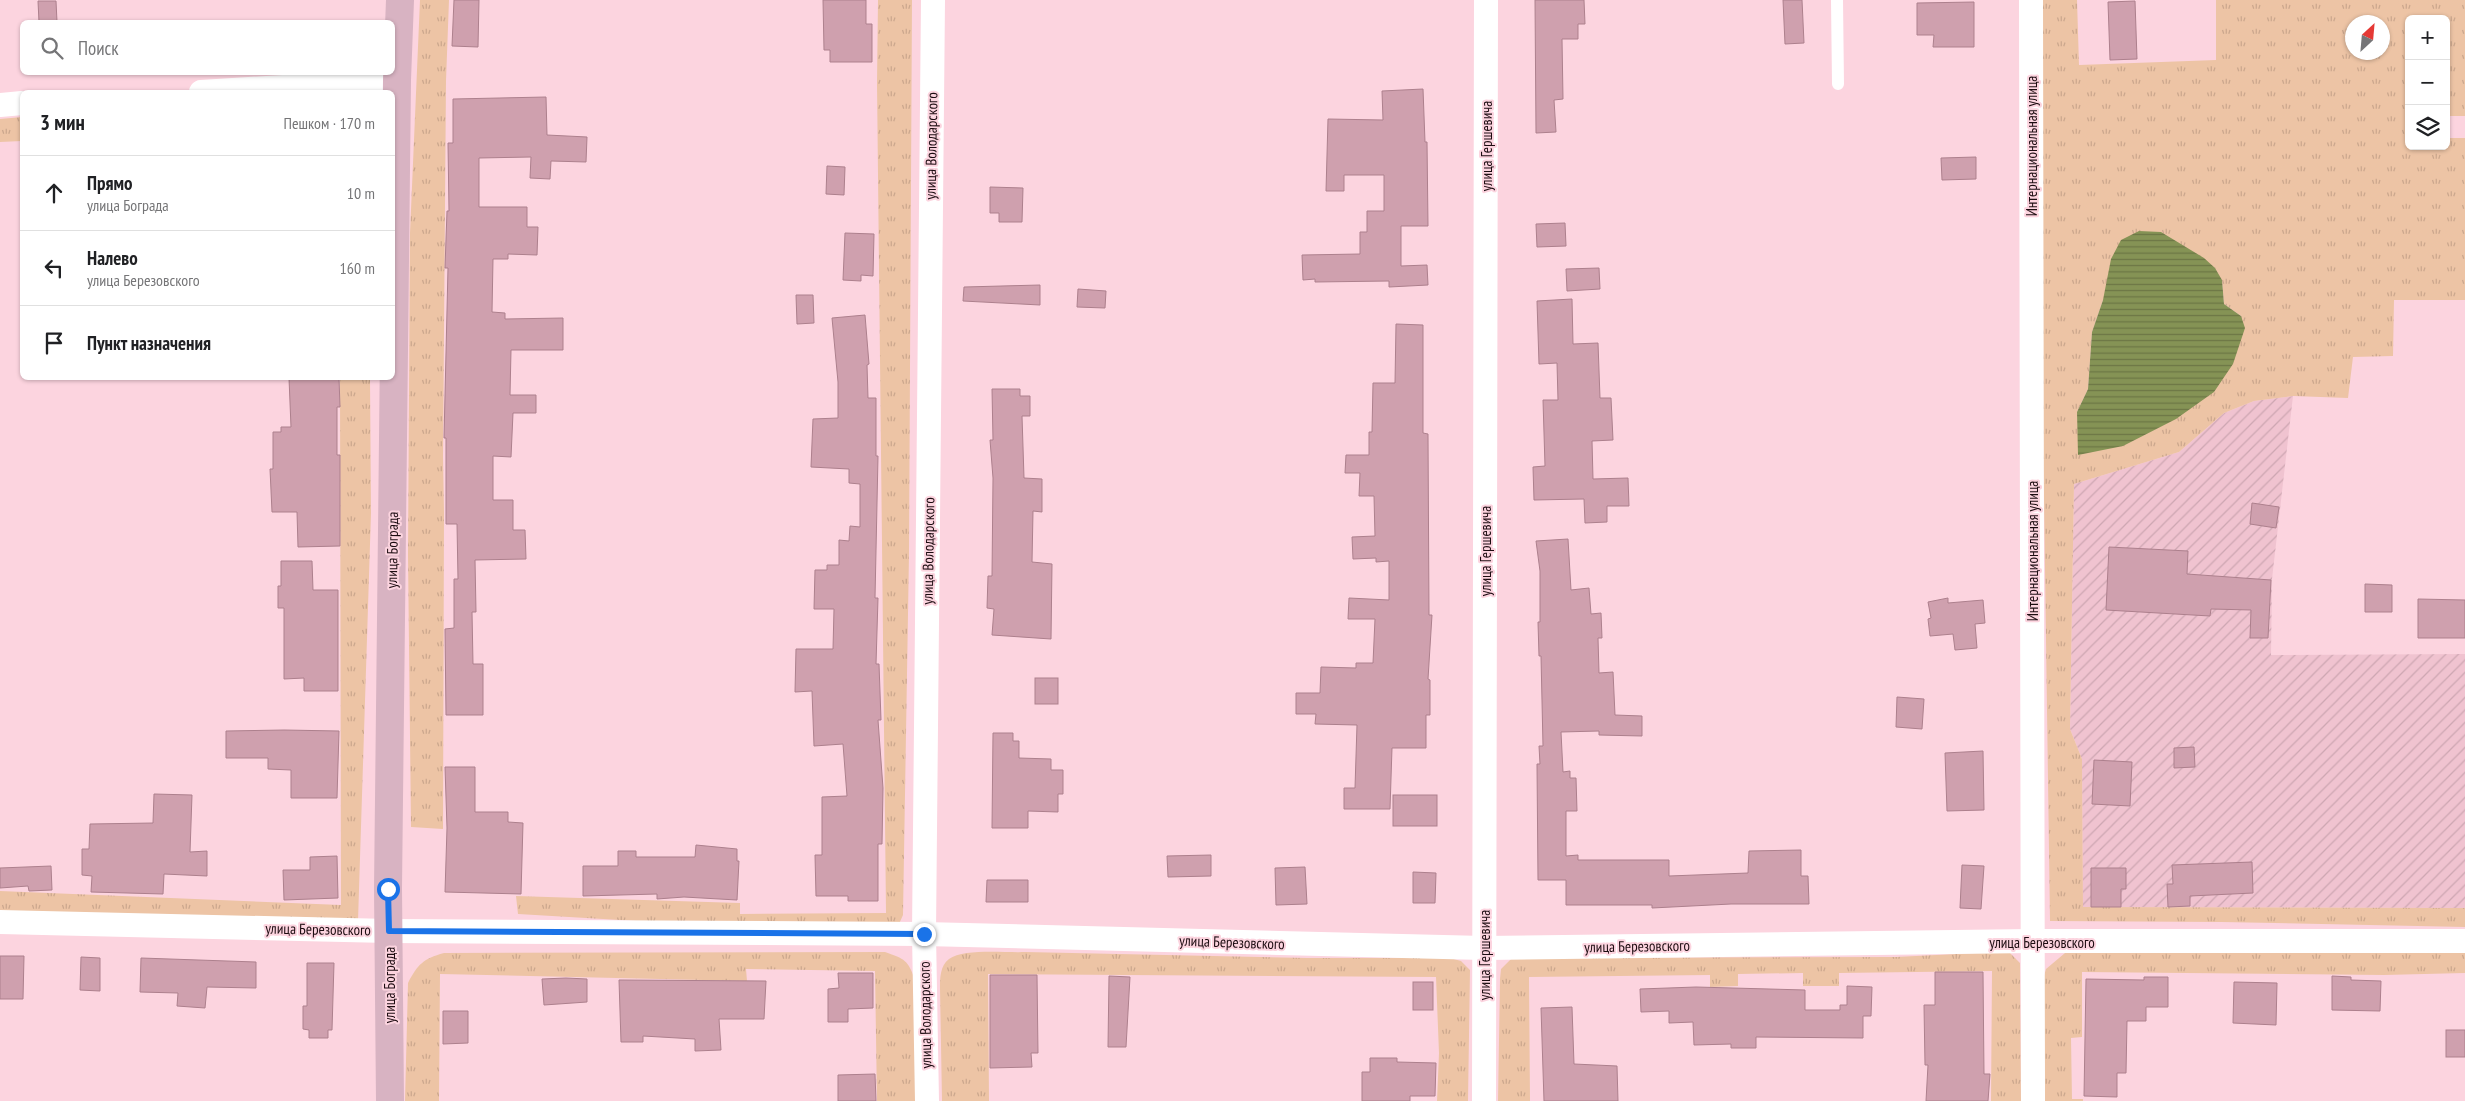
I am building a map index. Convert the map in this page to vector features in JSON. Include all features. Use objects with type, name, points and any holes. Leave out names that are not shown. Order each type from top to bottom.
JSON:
[{"type":"street","name":"улица Бограда","points":[[395,293],[397,80],[400,0]]},
{"type":"street","name":"улица Володарского","points":[[926,1101],[924,934],[933,0]]},
{"type":"street","name":"улица Гершевича","points":[[1484,1101],[1486,0]]},
{"type":"street","name":"Интернациональная улица","points":[[2031,0],[2033,1101]]},
{"type":"street","points":[[234,90],[397,80]]},
{"type":"street","points":[[0,105],[20,103]]},
{"type":"street","name":"улица Бограда","points":[[390,1101],[389,931],[394,380]]},
{"type":"street","name":"улица Березовского","points":[[0,922],[389,931],[924,934],[1484,948],[2032,942],[2465,941]]},
{"type":"lane","points":[[1837,0],[1838,84]]},
{"type":"shaded area","points":[[2139,231],[2161,232],[2204,258],[2215,268],[2222,280],[2224,304],[2241,316],[2245,328],[2233,364],[2214,392],[2176,419],[2123,446],[2078,455],[2077,412],[2088,389],[2092,332],[2103,300],[2111,259],[2121,240]]},
{"type":"shaded area","points":[[2293,396],[2272,579],[2271,655],[2465,654],[2465,908],[2083,907],[2082,759],[2070,729],[2074,484],[2179,452],[2224,413],[2254,401]]},
{"type":"green space","points":[[420,0],[449,0],[446,81],[443,457],[443,829],[411,827],[408,555],[410,233]]},
{"type":"green space","points":[[878,0],[912,0],[909,554],[903,915],[899,924],[739,927],[518,914],[516,896],[740,903],[740,914],[886,913],[877,83]]},
{"type":"green space","points":[[2031,0],[2077,0],[2079,65],[2216,60],[2216,0],[2465,0],[2465,116],[2450,116],[2450,15],[2405,15],[2405,150],[2450,150],[2450,138],[2465,138],[2465,300],[2394,300],[2393,356],[2353,357],[2348,398],[2293,396],[2254,401],[2224,413],[2179,452],[2074,484],[2070,729],[2082,759],[2083,907],[2465,908],[2465,927],[2050,921],[2044,498],[2033,162]],"holes":[[[2222,281],[2224,304],[2241,316],[2077,412],[2088,389],[2092,332],[2103,300]]]},
{"type":"green space","points":[[20,117],[20,141],[0,142],[0,119]]},
{"type":"green space","points":[[340,380],[370,380],[371,513],[358,921],[0,911],[0,891],[341,905]]},
{"type":"green space","points":[[885,952],[905,961],[915,980],[919,1101],[877,1101],[875,971],[746,969],[747,981],[440,974],[439,1101],[405,1101],[408,983],[422,963],[444,953]]},
{"type":"green space","points":[[1025,952],[1307,958],[1450,958],[1461,961],[1470,970],[1468,1101],[1437,1101],[1439,1053],[1436,977],[988,974],[989,1101],[942,1101],[940,984],[944,965],[949,959],[965,953]]},
{"type":"green space","points":[[2010,953],[2020,963],[2021,1101],[1991,1101],[1992,971],[1839,973],[1839,986],[1803,986],[1803,973],[1738,974],[1738,986],[1710,987],[1710,975],[1529,977],[1530,1101],[1498,1101],[1500,979],[1501,969],[1512,958],[1896,957]]},
{"type":"green space","points":[[2065,953],[2465,953],[2465,973],[2384,975],[2082,972],[2082,1037],[2071,1038],[2072,1099],[2083,1099],[2083,1101],[2045,1101],[2043,979],[2046,969]]},
{"type":"building","points":[[454,0],[479,0],[478,47],[452,46]]},
{"type":"building","points":[[823,0],[866,0],[866,24],[872,24],[872,62],[830,62],[830,50],[824,50]]},
{"type":"building","points":[[1535,0],[1584,0],[1585,24],[1578,24],[1578,39],[1562,39],[1563,99],[1554,100],[1556,132],[1536,133]]},
{"type":"building","points":[[1783,0],[1802,0],[1804,43],[1785,44]]},
{"type":"building","points":[[38,1],[56,1],[57,20],[39,20]]},
{"type":"building","points":[[2135,1],[2137,59],[2110,60],[2108,2]]},
{"type":"building","points":[[1974,2],[1974,47],[1933,47],[1934,35],[1917,35],[1917,3]]},
{"type":"building","points":[[1423,89],[1425,142],[1427,142],[1428,226],[1401,226],[1401,266],[1427,265],[1428,285],[1389,287],[1389,281],[1315,282],[1315,279],[1303,280],[1302,255],[1360,254],[1360,232],[1367,232],[1367,211],[1384,211],[1384,175],[1344,175],[1344,191],[1326,191],[1328,119],[1383,120],[1382,91]]},
{"type":"building","points":[[546,97],[547,135],[587,137],[586,162],[551,161],[550,179],[530,178],[531,157],[479,158],[479,207],[527,207],[527,227],[538,227],[537,255],[508,254],[508,259],[493,259],[492,312],[505,313],[505,319],[563,318],[563,350],[511,350],[510,395],[536,395],[536,413],[513,413],[511,457],[493,456],[493,500],[513,500],[513,530],[525,530],[526,559],[475,560],[476,612],[472,612],[473,664],[483,664],[483,715],[446,715],[445,629],[454,628],[454,579],[458,579],[457,524],[446,524],[446,438],[444,438],[448,268],[445,268],[447,211],[449,211],[448,143],[453,143],[453,99]]},
{"type":"building","points":[[1976,157],[1976,179],[1942,180],[1941,158]]},
{"type":"building","points":[[827,166],[845,167],[844,195],[826,194]]},
{"type":"building","points":[[990,187],[1023,188],[1022,222],[999,222],[999,213],[990,213]]},
{"type":"building","points":[[1565,223],[1566,246],[1537,247],[1536,224]]},
{"type":"building","points":[[845,233],[874,234],[873,276],[861,275],[861,281],[843,280]]},
{"type":"building","points":[[1599,268],[1600,289],[1567,291],[1566,269]]},
{"type":"building","points":[[1040,285],[1040,305],[963,301],[964,287]]},
{"type":"building","points":[[1078,289],[1106,291],[1105,308],[1077,307]]},
{"type":"building","points":[[796,295],[813,295],[814,323],[797,324]]},
{"type":"building","points":[[1572,299],[1573,344],[1598,343],[1600,398],[1611,398],[1613,440],[1592,441],[1593,479],[1628,478],[1629,506],[1607,506],[1607,522],[1585,523],[1584,499],[1534,500],[1533,467],[1545,466],[1543,400],[1558,400],[1557,363],[1539,364],[1537,301]]},
{"type":"building","points":[[865,315],[869,364],[867,365],[868,398],[876,398],[876,456],[878,456],[875,598],[878,598],[876,664],[879,664],[881,720],[878,720],[883,788],[882,844],[878,844],[878,901],[848,901],[848,896],[816,896],[815,855],[822,855],[822,797],[847,796],[843,744],[814,746],[812,691],[795,692],[796,649],[833,649],[834,609],[814,609],[815,570],[827,570],[827,565],[839,565],[839,540],[849,541],[850,526],[860,527],[860,484],[849,483],[849,469],[811,467],[813,419],[838,418],[838,382],[832,318]]},
{"type":"building","points":[[1396,324],[1423,325],[1423,433],[1428,434],[1429,615],[1432,615],[1428,679],[1430,680],[1430,715],[1426,715],[1426,748],[1392,748],[1390,809],[1344,809],[1344,788],[1355,788],[1357,725],[1315,724],[1316,714],[1296,714],[1296,693],[1320,693],[1321,667],[1356,668],[1356,663],[1373,663],[1375,619],[1348,619],[1349,598],[1389,600],[1389,561],[1376,562],[1376,558],[1353,559],[1352,537],[1375,536],[1374,496],[1359,496],[1360,473],[1345,473],[1346,455],[1369,455],[1369,432],[1372,432],[1373,383],[1395,383]]},
{"type":"building","points":[[289,380],[339,380],[340,407],[337,407],[337,455],[340,455],[340,546],[298,547],[297,512],[272,512],[270,469],[273,469],[273,432],[281,432],[281,427],[291,427]]},
{"type":"building","points":[[992,389],[1020,389],[1020,396],[1030,396],[1030,416],[1022,416],[1024,478],[1042,479],[1042,512],[1033,511],[1032,562],[1052,564],[1051,639],[992,635],[994,609],[987,608],[988,576],[992,576],[993,478],[990,440],[993,440]]},
{"type":"building","points":[[2252,503],[2279,507],[2276,528],[2250,524]]},
{"type":"building","points":[[1568,539],[1571,590],[1589,588],[1591,614],[1601,613],[1602,638],[1598,638],[1599,673],[1613,672],[1615,715],[1642,716],[1642,736],[1599,735],[1599,731],[1561,732],[1563,772],[1570,771],[1570,778],[1576,778],[1577,811],[1566,811],[1566,856],[1578,855],[1578,860],[1669,860],[1669,876],[1748,873],[1749,851],[1801,850],[1801,876],[1808,876],[1809,904],[1731,904],[1652,908],[1652,905],[1566,905],[1566,880],[1538,880],[1537,764],[1540,764],[1539,746],[1543,746],[1541,656],[1539,656],[1538,622],[1540,622],[1540,571],[1536,541]]},
{"type":"building","points":[[2109,547],[2188,551],[2187,574],[2271,580],[2268,638],[2250,638],[2251,610],[2211,609],[2210,616],[2106,610]]},
{"type":"building","points":[[281,561],[312,561],[313,590],[338,590],[338,691],[304,691],[304,678],[284,679],[284,608],[278,608],[278,586],[281,586]]},
{"type":"building","points":[[2365,584],[2392,585],[2392,612],[2365,612]]},
{"type":"building","points":[[1948,598],[1948,603],[1983,600],[1985,623],[1975,624],[1977,648],[1955,650],[1953,634],[1930,636],[1928,619],[1931,618],[1928,602]]},
{"type":"building","points":[[2418,599],[2465,600],[2465,638],[2418,638]]},
{"type":"building","points":[[1035,678],[1058,678],[1058,704],[1035,704]]},
{"type":"building","points":[[1897,697],[1924,699],[1922,729],[1896,727]]},
{"type":"building","points":[[226,731],[339,731],[337,798],[291,798],[291,770],[268,769],[268,758],[226,758]]},
{"type":"building","points":[[993,733],[1013,733],[1013,741],[1019,741],[1019,758],[1051,759],[1051,770],[1063,770],[1063,794],[1058,794],[1058,812],[1028,811],[1028,828],[992,828]]},
{"type":"building","points":[[2194,747],[2195,767],[2174,768],[2174,748]]},
{"type":"building","points":[[1983,751],[1984,810],[1947,811],[1945,753]]},
{"type":"building","points":[[2094,760],[2132,762],[2130,806],[2092,804]]},
{"type":"building","points":[[445,767],[475,767],[475,812],[508,812],[508,822],[523,823],[521,894],[445,892],[447,828]]},
{"type":"building","points":[[154,794],[192,795],[190,852],[207,851],[207,876],[164,874],[163,894],[91,892],[92,876],[82,875],[82,849],[89,849],[90,824],[153,823]]},
{"type":"building","points":[[1393,795],[1437,795],[1437,826],[1393,826]]},
{"type":"building","points":[[696,845],[737,849],[737,861],[739,861],[737,900],[684,897],[657,899],[657,894],[583,896],[583,866],[618,866],[618,851],[636,851],[636,857],[695,857]]},
{"type":"building","points":[[1211,855],[1211,876],[1168,877],[1167,856]]},
{"type":"building","points":[[337,856],[338,898],[284,900],[283,870],[310,870],[310,857]]},
{"type":"building","points":[[2252,862],[2253,893],[2190,896],[2190,906],[2168,907],[2167,884],[2173,884],[2172,865]]},
{"type":"building","points":[[1962,865],[1984,866],[1981,909],[1960,908]]},
{"type":"building","points":[[51,866],[52,890],[29,891],[28,886],[0,888],[0,868]]},
{"type":"building","points":[[1305,867],[1307,904],[1276,905],[1275,868]]},
{"type":"building","points":[[2091,868],[2126,868],[2126,889],[2121,889],[2121,907],[2091,907]]},
{"type":"building","points":[[1413,872],[1436,873],[1435,903],[1413,903]]},
{"type":"building","points":[[987,880],[1028,880],[1028,902],[986,902]]},
{"type":"building","points":[[0,956],[24,956],[23,999],[0,999]]},
{"type":"building","points":[[81,957],[100,958],[100,991],[80,990]]},
{"type":"building","points":[[141,958],[256,962],[256,988],[207,987],[205,1008],[177,1006],[178,993],[140,992]]},
{"type":"building","points":[[307,963],[334,963],[332,1030],[328,1030],[328,1038],[309,1038],[309,1030],[303,1029],[303,1006],[307,1006]]},
{"type":"building","points":[[1935,972],[1983,972],[1984,1074],[1990,1074],[1988,1101],[1926,1101],[1928,1065],[1925,1065],[1924,1005],[1935,1005]]},
{"type":"building","points":[[838,973],[873,973],[873,1008],[848,1009],[848,1022],[828,1022],[828,989],[839,988]]},
{"type":"building","points":[[990,975],[1037,975],[1038,1053],[1031,1053],[1032,1067],[990,1068]]},
{"type":"building","points":[[1109,976],[1130,977],[1126,1047],[1108,1047]]},
{"type":"building","points":[[2332,976],[2351,977],[2351,980],[2381,981],[2380,1011],[2332,1010]]},
{"type":"building","points":[[2144,977],[2168,977],[2168,1007],[2146,1007],[2146,1021],[2127,1021],[2126,1073],[2117,1073],[2117,1097],[2084,1096],[2086,979],[2144,980]]},
{"type":"building","points":[[542,979],[587,979],[587,1002],[544,1005]]},
{"type":"building","points":[[619,980],[766,981],[764,1019],[719,1019],[721,1050],[695,1051],[695,1039],[643,1036],[643,1042],[621,1042]]},
{"type":"building","points":[[1413,982],[1433,982],[1433,1010],[1413,1010]]},
{"type":"building","points":[[2234,982],[2277,983],[2276,1025],[2233,1023]]},
{"type":"building","points":[[1847,986],[1872,987],[1871,1016],[1863,1016],[1863,1038],[1756,1037],[1756,1048],[1731,1048],[1731,1044],[1694,1045],[1693,1022],[1669,1023],[1669,1011],[1641,1012],[1640,989],[1696,987],[1805,990],[1805,1010],[1840,1010],[1840,1005],[1847,1005]]},
{"type":"building","points":[[1572,1007],[1574,1064],[1617,1066],[1618,1101],[1544,1101],[1541,1008]]},
{"type":"building","points":[[443,1011],[468,1011],[468,1043],[443,1044]]},
{"type":"building","points":[[2446,1030],[2465,1030],[2465,1057],[2446,1057]]},
{"type":"building","points":[[1370,1058],[1397,1058],[1397,1062],[1436,1063],[1435,1096],[1410,1096],[1410,1101],[1362,1101],[1362,1072],[1370,1072]]},
{"type":"building","points":[[875,1074],[876,1101],[838,1101],[838,1075]]},
{"type":"route","points":[[388,889],[389,931],[924,934]]}]
